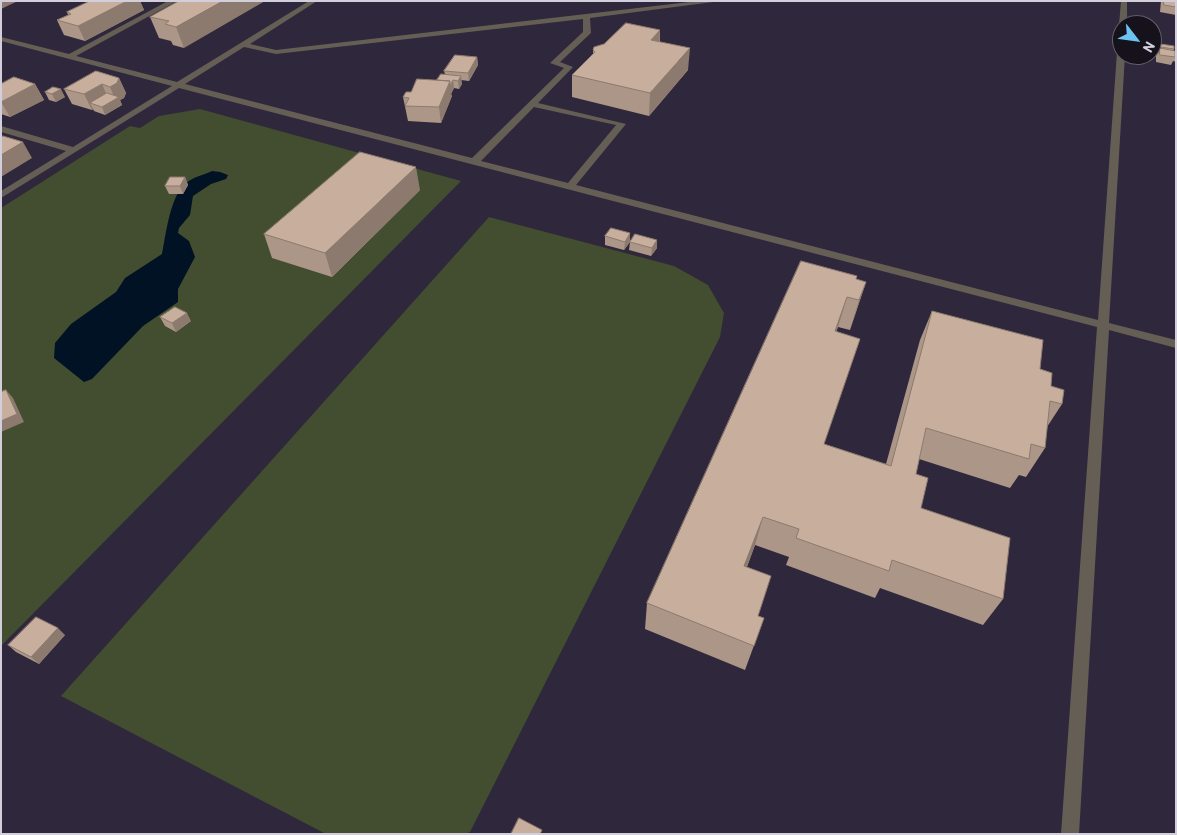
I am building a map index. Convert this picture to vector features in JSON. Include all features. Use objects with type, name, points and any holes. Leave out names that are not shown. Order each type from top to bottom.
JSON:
[{"type":"street","points":[[69,57],[174,1]]},
{"type":"street","points":[[1,195],[314,1]]},
{"type":"street","points":[[244,45],[276,52],[718,1]]},
{"type":"street","points":[[1123,15],[1124,1]]},
{"type":"street","points":[[473,163],[569,67],[554,63],[587,33],[586,16]]},
{"type":"street","points":[[1,39],[1176,344]]},
{"type":"street","points":[[1070,834],[1120,65]]},
{"type":"street","points":[[533,104],[622,124],[570,188]]},
{"type":"street","points":[[1,128],[74,150]]},
{"type":"green space","points":[[200,109],[461,181],[1,646],[1,208],[130,126],[140,128],[159,116]]},
{"type":"green space","points":[[489,217],[674,266],[708,285],[724,313],[720,337],[470,832],[465,834],[326,834],[61,696]]},
{"type":"water","points":[[212,171],[228,175],[226,179],[211,184],[193,196],[190,215],[179,228],[178,233],[189,241],[195,257],[178,289],[178,302],[143,326],[92,379],[84,382],[54,358],[55,343],[71,324],[116,292],[125,278],[162,254],[172,206],[176,197],[186,183]]},
{"type":"building","points":[[90,1],[127,1],[78,26],[57,20],[71,14],[67,12]]},
{"type":"building","points":[[179,1],[223,1],[176,27],[165,24],[169,21],[150,17]]},
{"type":"building","points":[[1164,1],[1176,1],[1176,7],[1164,5]]},
{"type":"building","points":[[626,23],[660,30],[651,40],[690,48],[650,93],[572,75],[595,52],[593,50],[594,47],[604,44]]},
{"type":"building","points":[[1162,44],[1174,46],[1174,49],[1162,47]]},
{"type":"building","points":[[1162,48],[1175,51],[1175,57],[1162,55]]},
{"type":"building","points":[[455,55],[477,57],[468,73],[444,71]]},
{"type":"building","points":[[96,71],[119,78],[117,83],[110,87],[102,84],[84,94],[64,89]]},
{"type":"building","points":[[441,74],[461,76],[458,81],[453,80],[450,86],[450,81],[437,80]]},
{"type":"building","points":[[14,77],[35,84],[1,102],[1,84]]},
{"type":"building","points":[[417,79],[450,81],[439,107],[405,106],[409,98],[403,97],[406,92],[411,92]]},
{"type":"building","points":[[53,87],[61,89],[52,94],[45,92]]},
{"type":"building","points":[[107,93],[119,97],[102,107],[90,103]]},
{"type":"building","points":[[1,137],[23,142],[1,155]]},
{"type":"building","points":[[360,152],[416,167],[325,253],[264,234]]},
{"type":"building","points":[[170,177],[185,177],[180,186],[165,186]]},
{"type":"building","points":[[611,228],[630,233],[625,242],[605,236]]},
{"type":"building","points":[[635,234],[657,240],[652,248],[630,242]]},
{"type":"building","points":[[801,261],[857,276],[856,279],[866,282],[859,300],[847,297],[835,331],[860,339],[824,444],[891,466],[932,311],[1043,340],[1040,369],[1052,373],[1051,386],[1064,390],[1062,404],[1050,401],[1045,448],[1031,444],[1029,459],[926,428],[916,474],[928,478],[921,508],[1010,538],[1003,599],[892,560],[889,571],[796,538],[799,529],[763,517],[744,566],[771,576],[758,616],[764,618],[754,646],[647,603]]},
{"type":"building","points":[[175,307],[187,313],[172,323],[160,317]]},
{"type":"building","points":[[6,390],[17,414],[1,421],[1,392]]},
{"type":"building","points":[[36,617],[58,628],[31,657],[8,645]]},
{"type":"building","points":[[519,818],[542,830],[540,834],[511,834]]}]
